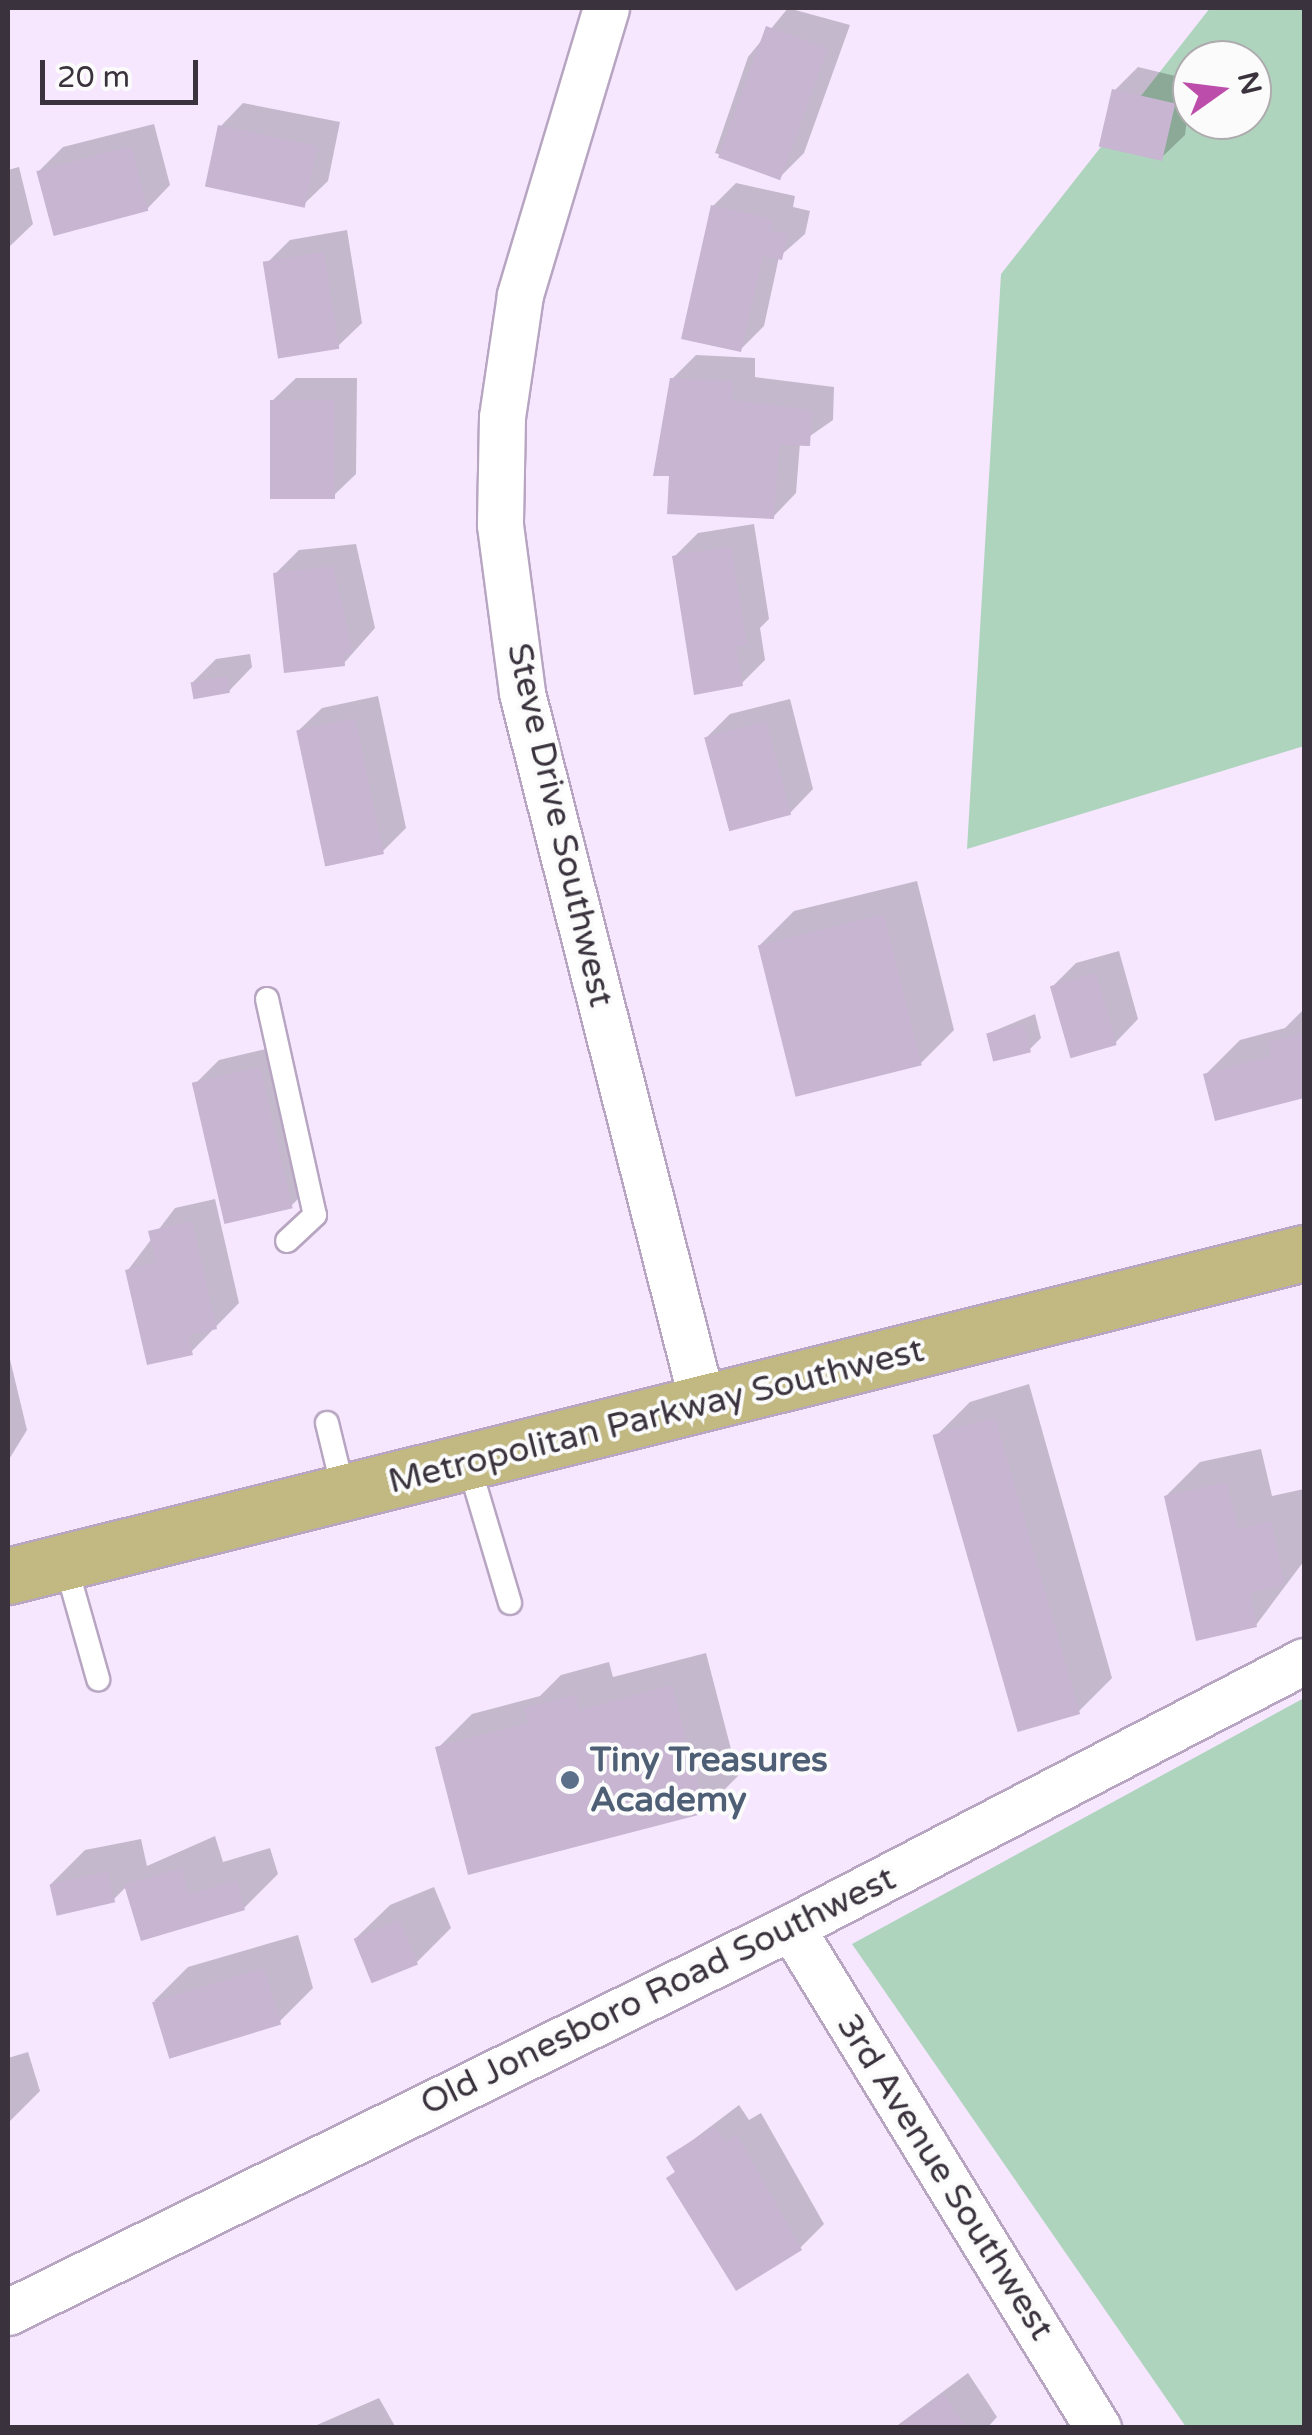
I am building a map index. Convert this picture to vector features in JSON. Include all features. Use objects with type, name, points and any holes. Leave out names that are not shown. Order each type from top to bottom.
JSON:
[{"type":"main road","name":"Metropolitan Parkway Southwest","points":[[8,1576],[1304,1253]]},
{"type":"street","name":"Steve Drive Southwest","points":[[606,8],[520,295],[502,417],[500,525],[522,693],[703,1405]]},
{"type":"street","name":"Old Jonesboro Road Southwest","points":[[8,2312],[791,1927],[1304,1660]]},
{"type":"street","name":"3rd Avenue Southwest","points":[[791,1927],[1098,2428]]},
{"type":"lane","points":[[268,999],[315,1215],[286,1241]]},
{"type":"lane","points":[[327,1422],[344,1494]]},
{"type":"lane","points":[[468,1462],[510,1603]]},
{"type":"lane","points":[[65,1562],[98,1678]]},
{"type":"green space","points":[[1210,8],[1304,8],[1304,746],[967,849],[1001,274],[1172,56],[1172,140],[1272,140],[1272,40],[1185,40]]},
{"type":"green space","points":[[1304,1698],[1304,2427],[1186,2427],[852,1944]]},
{"type":"building","points":[[766,26],[828,49],[780,180],[718,158]]},
{"type":"building","points":[[1112,89],[1172,103],[1162,161],[1099,146]]},
{"type":"building","points":[[218,125],[318,146],[305,208],[205,187]]},
{"type":"building","points":[[131,146],[148,211],[54,236],[36,171]]},
{"type":"building","points":[[711,205],[773,219],[771,230],[788,234],[782,260],[763,256],[741,352],[681,339]]},
{"type":"building","points":[[324,252],[339,349],[278,358],[263,262]]},
{"type":"building","points":[[670,378],[733,381],[732,400],[812,410],[810,446],[779,445],[774,519],[667,514],[669,476],[653,476]]},
{"type":"building","points":[[270,400],[335,400],[335,499],[270,499]]},
{"type":"building","points":[[731,546],[747,645],[736,646],[743,686],[694,695],[672,556]]},
{"type":"building","points":[[333,566],[353,653],[344,654],[345,666],[284,673],[273,573]]},
{"type":"building","points":[[227,676],[230,693],[194,699],[191,682]]},
{"type":"building","points":[[355,718],[384,854],[325,866],[296,730]]},
{"type":"building","points":[[766,721],[791,815],[729,831],[704,738]]},
{"type":"building","points":[[884,914],[922,1065],[796,1097],[758,945]]},
{"type":"building","points":[[1096,973],[1117,1045],[1071,1058],[1050,986]]},
{"type":"building","points":[[1024,1024],[1031,1052],[993,1062],[986,1033]]},
{"type":"building","points":[[1304,1033],[1304,1098],[1215,1121],[1203,1074],[1271,1056],[1268,1042]]},
{"type":"building","points":[[260,1067],[293,1208],[224,1224],[192,1083]]},
{"type":"building","points":[[192,1221],[217,1329],[188,1335],[193,1355],[147,1365],[125,1270],[156,1262],[148,1231]]},
{"type":"building","points":[[995,1417],[1080,1714],[1018,1732],[933,1435]]},
{"type":"building","points":[[1227,1482],[1238,1529],[1271,1521],[1285,1585],[1250,1593],[1257,1627],[1196,1641],[1164,1496]]},
{"type":"building","name":"Tiny Treasures Academy","points":[[672,1685],[706,1813],[468,1875],[435,1747],[528,1723],[524,1708],[576,1695],[579,1710]]},
{"type":"building","points":[[181,1868],[189,1895],[236,1880],[245,1910],[141,1941],[124,1885]]},
{"type":"building","points":[[108,1871],[115,1902],[57,1916],[50,1884]]},
{"type":"building","points":[[400,1920],[418,1965],[372,1983],[354,1939]]},
{"type":"building","points":[[264,1968],[281,2024],[169,2059],[152,2002]]},
{"type":"building","points":[[715,2126],[725,2142],[737,2134],[802,2250],[736,2291],[666,2178],[675,2172],[666,2157]]},
{"type":"building","points":[[944,2394],[966,2428],[894,2428]]},
{"type":"place","name":"Tiny Treasures Academy","points":[[570,1780]]}]
